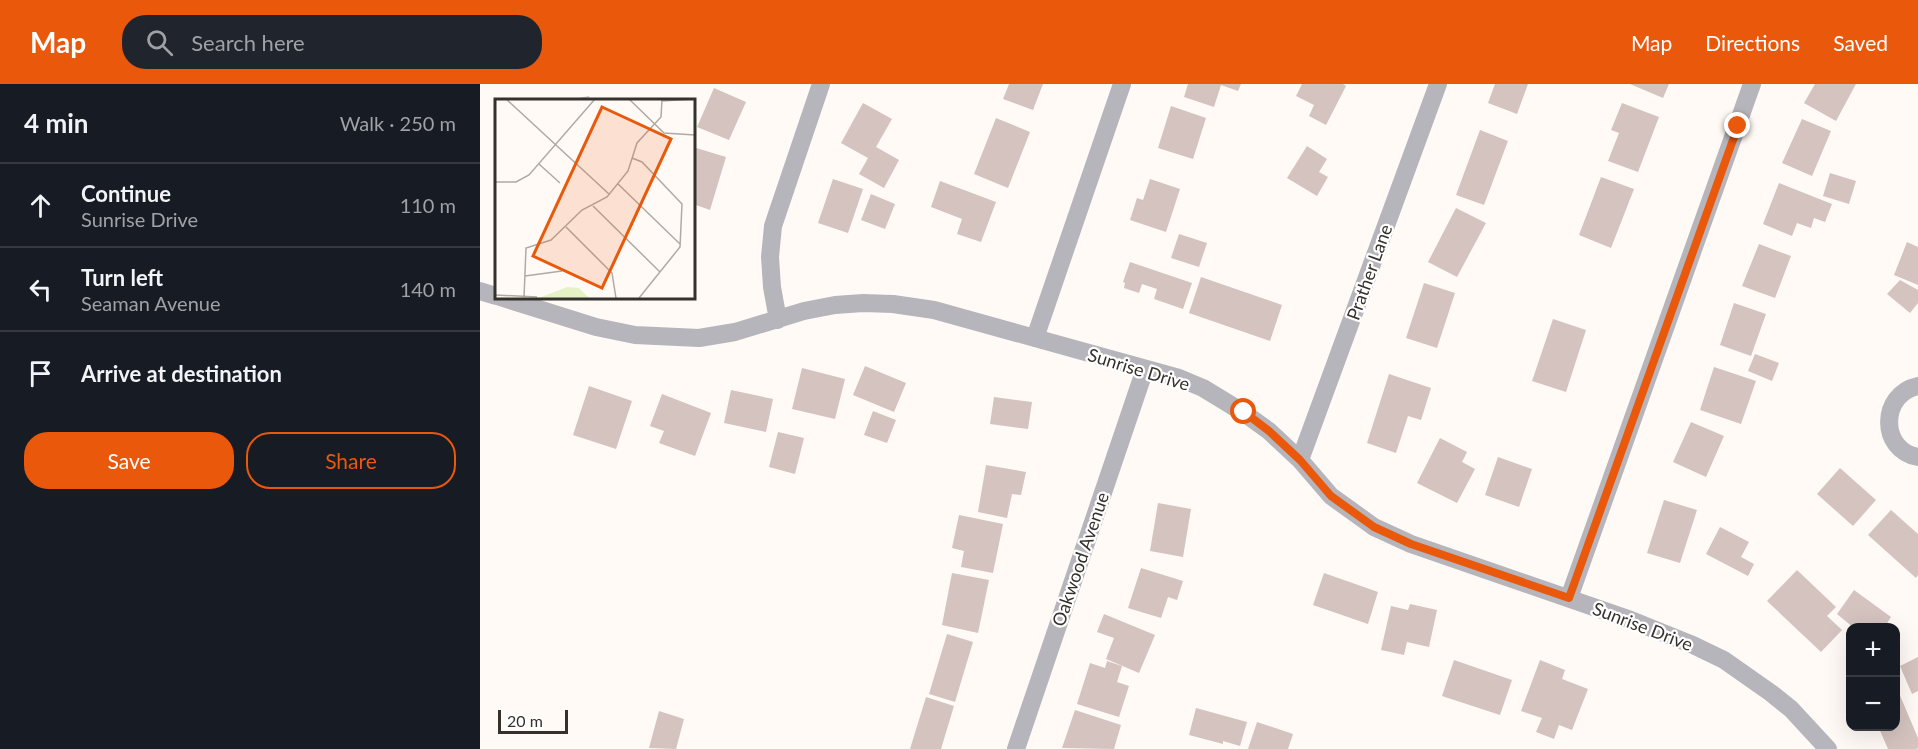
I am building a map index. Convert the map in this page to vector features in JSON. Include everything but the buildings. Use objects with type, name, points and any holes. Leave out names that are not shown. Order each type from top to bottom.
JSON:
[{"type":"street","points":[[778,320],[770,257],[772,226],[821,84]]},
{"type":"street","points":[[1035,338],[1122,84]]},
{"type":"street","name":"Prather Lane","points":[[1300,460],[1438,84]]},
{"type":"street","points":[[1569,598],[1752,84]]},
{"type":"street","name":"Sunrise Drive","points":[[480,291],[495,295]]},
{"type":"street","name":"Sunrise Drive","points":[[504,298],[596,327],[635,335],[699,338],[735,332],[804,311],[864,303],[893,304],[934,310],[1179,378],[1203,388],[1244,412],[1269,431],[1300,460],[1331,496],[1374,527],[1411,544],[1569,598],[1693,645],[1724,660],[1791,709],[1828,749]]},
{"type":"street","name":"Oakwood Avenue","points":[[1016,749],[1145,369]]},
{"type":"street","points":[[1918,386],[1904,392],[1896,399],[1890,409],[1888,420],[1889,431],[1894,442],[1902,450],[1918,457]]},
{"type":"route","points":[[1244,412],[1269,431],[1300,460],[1331,496],[1374,527],[1411,544],[1569,598],[1738,126]]}]
